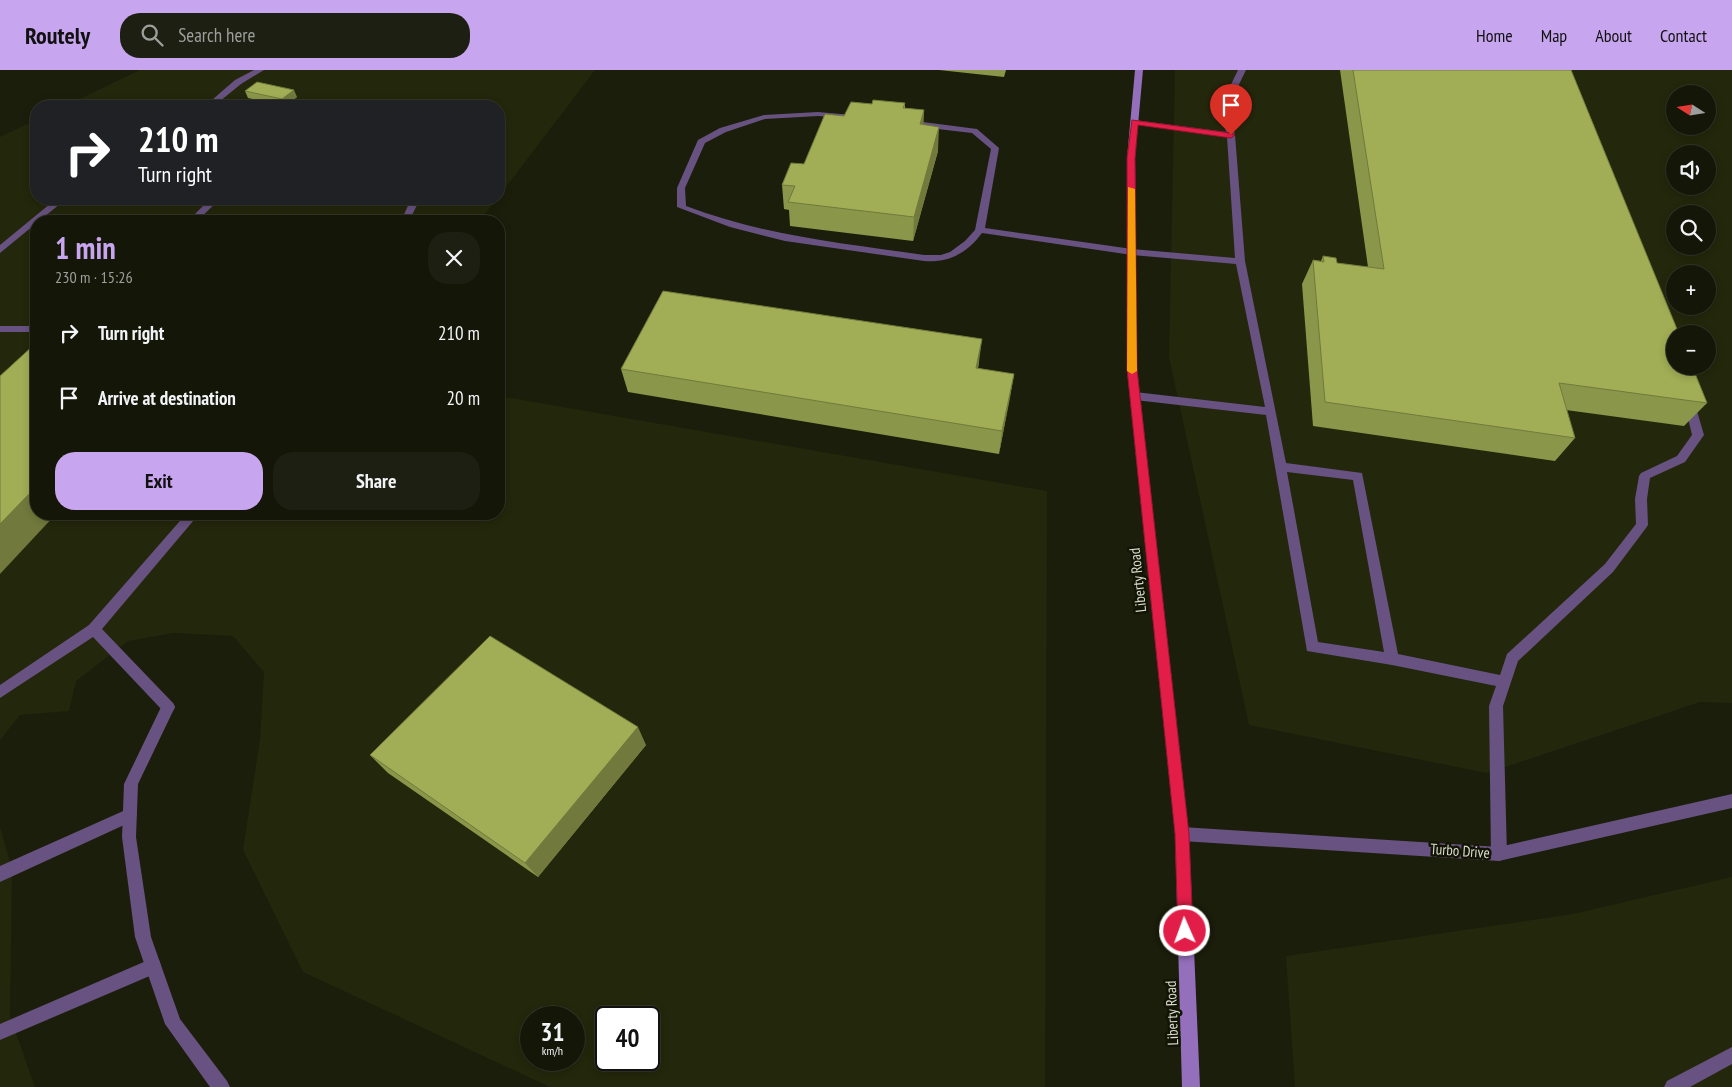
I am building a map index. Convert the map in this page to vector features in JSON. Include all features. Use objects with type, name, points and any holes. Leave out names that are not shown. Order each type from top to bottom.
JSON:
[{"type":"street","points":[[216,100],[238,82],[260,70]]},
{"type":"street","name":"Liberty Road","points":[[1139,70],[1131,158],[1132,369],[1182,834],[1191,1087]]},
{"type":"street","points":[[1242,70],[1224,107],[1231,135],[1240,261],[1271,412],[1312,648],[1392,659],[1504,682]]},
{"type":"street","points":[[847,117],[818,114],[764,117],[722,130],[701,142],[681,188],[682,207],[717,222],[778,238],[942,258],[968,246],[980,230],[995,148],[974,131],[916,125]]},
{"type":"street","points":[[1134,122],[1231,135]]},
{"type":"street","points":[[42,215],[54,205]]},
{"type":"street","points":[[198,215],[209,205]]},
{"type":"street","points":[[0,250],[30,225]]},
{"type":"street","points":[[980,230],[1132,252],[1240,261]]},
{"type":"street","points":[[0,329],[30,329]]},
{"type":"street","points":[[1499,854],[1496,706],[1512,658],[1609,568],[1642,525],[1641,499],[1645,476],[1681,458],[1698,435],[1686,390]]},
{"type":"street","points":[[1135,396],[1271,412]]},
{"type":"street","points":[[1281,467],[1358,476],[1392,659]]},
{"type":"street","points":[[0,692],[94,629],[188,520]]},
{"type":"street","points":[[94,629],[168,707],[132,784],[129,837],[143,937],[173,1024],[222,1087]]},
{"type":"street","name":"Turbo Drive","points":[[1182,834],[1499,854],[1732,800]]},
{"type":"street","points":[[0,874],[130,815]]},
{"type":"street","points":[[0,1032],[154,966]]},
{"type":"street","points":[[1673,1087],[1732,1055]]},
{"type":"shaded area","points":[[140,70],[595,70],[505,188],[505,100],[78,100]]},
{"type":"shaded area","points":[[1175,70],[1732,70],[1732,703],[1700,702],[1487,773],[1249,725],[1169,357]]},
{"type":"shaded area","points":[[30,123],[30,205],[492,205],[484,215],[30,215],[30,520],[505,520],[505,397],[1047,491],[1045,1087],[550,1087],[303,972],[243,850],[260,740],[264,672],[233,636],[173,633],[128,641],[76,681],[69,711],[20,715],[0,740],[0,137]]},
{"type":"shaded area","points":[[0,827],[12,869],[10,1016],[35,1087],[0,1087]]},
{"type":"shaded area","points":[[1732,877],[1732,1087],[1295,1087],[1286,956],[1573,914]]},
{"type":"building","points":[[1353,70],[1571,70],[1666,302],[1666,315],[1671,315],[1675,325],[1666,325],[1666,375],[1696,375],[1707,403],[1559,383],[1575,438],[1325,402],[1313,260],[1324,262],[1323,256],[1336,258],[1337,263],[1384,269]]},
{"type":"building","points":[[257,82],[294,90],[282,99],[245,91]]},
{"type":"building","points":[[873,100],[905,103],[903,108],[924,110],[920,124],[939,127],[914,217],[788,202],[795,186],[782,185],[791,163],[804,164],[825,114],[844,116],[851,102],[872,104]]},
{"type":"building","points":[[663,291],[982,339],[976,368],[1014,374],[1002,431],[621,369]]},
{"type":"building","points":[[30,348],[30,493],[0,524],[0,376]]},
{"type":"building","points":[[490,636],[638,727],[525,863],[370,755]]},
{"type":"slow traffic","points":[[1131,189],[1132,371]]},
{"type":"route","points":[[1185,931],[1182,834],[1132,369],[1131,158],[1134,122],[1231,135]]}]
